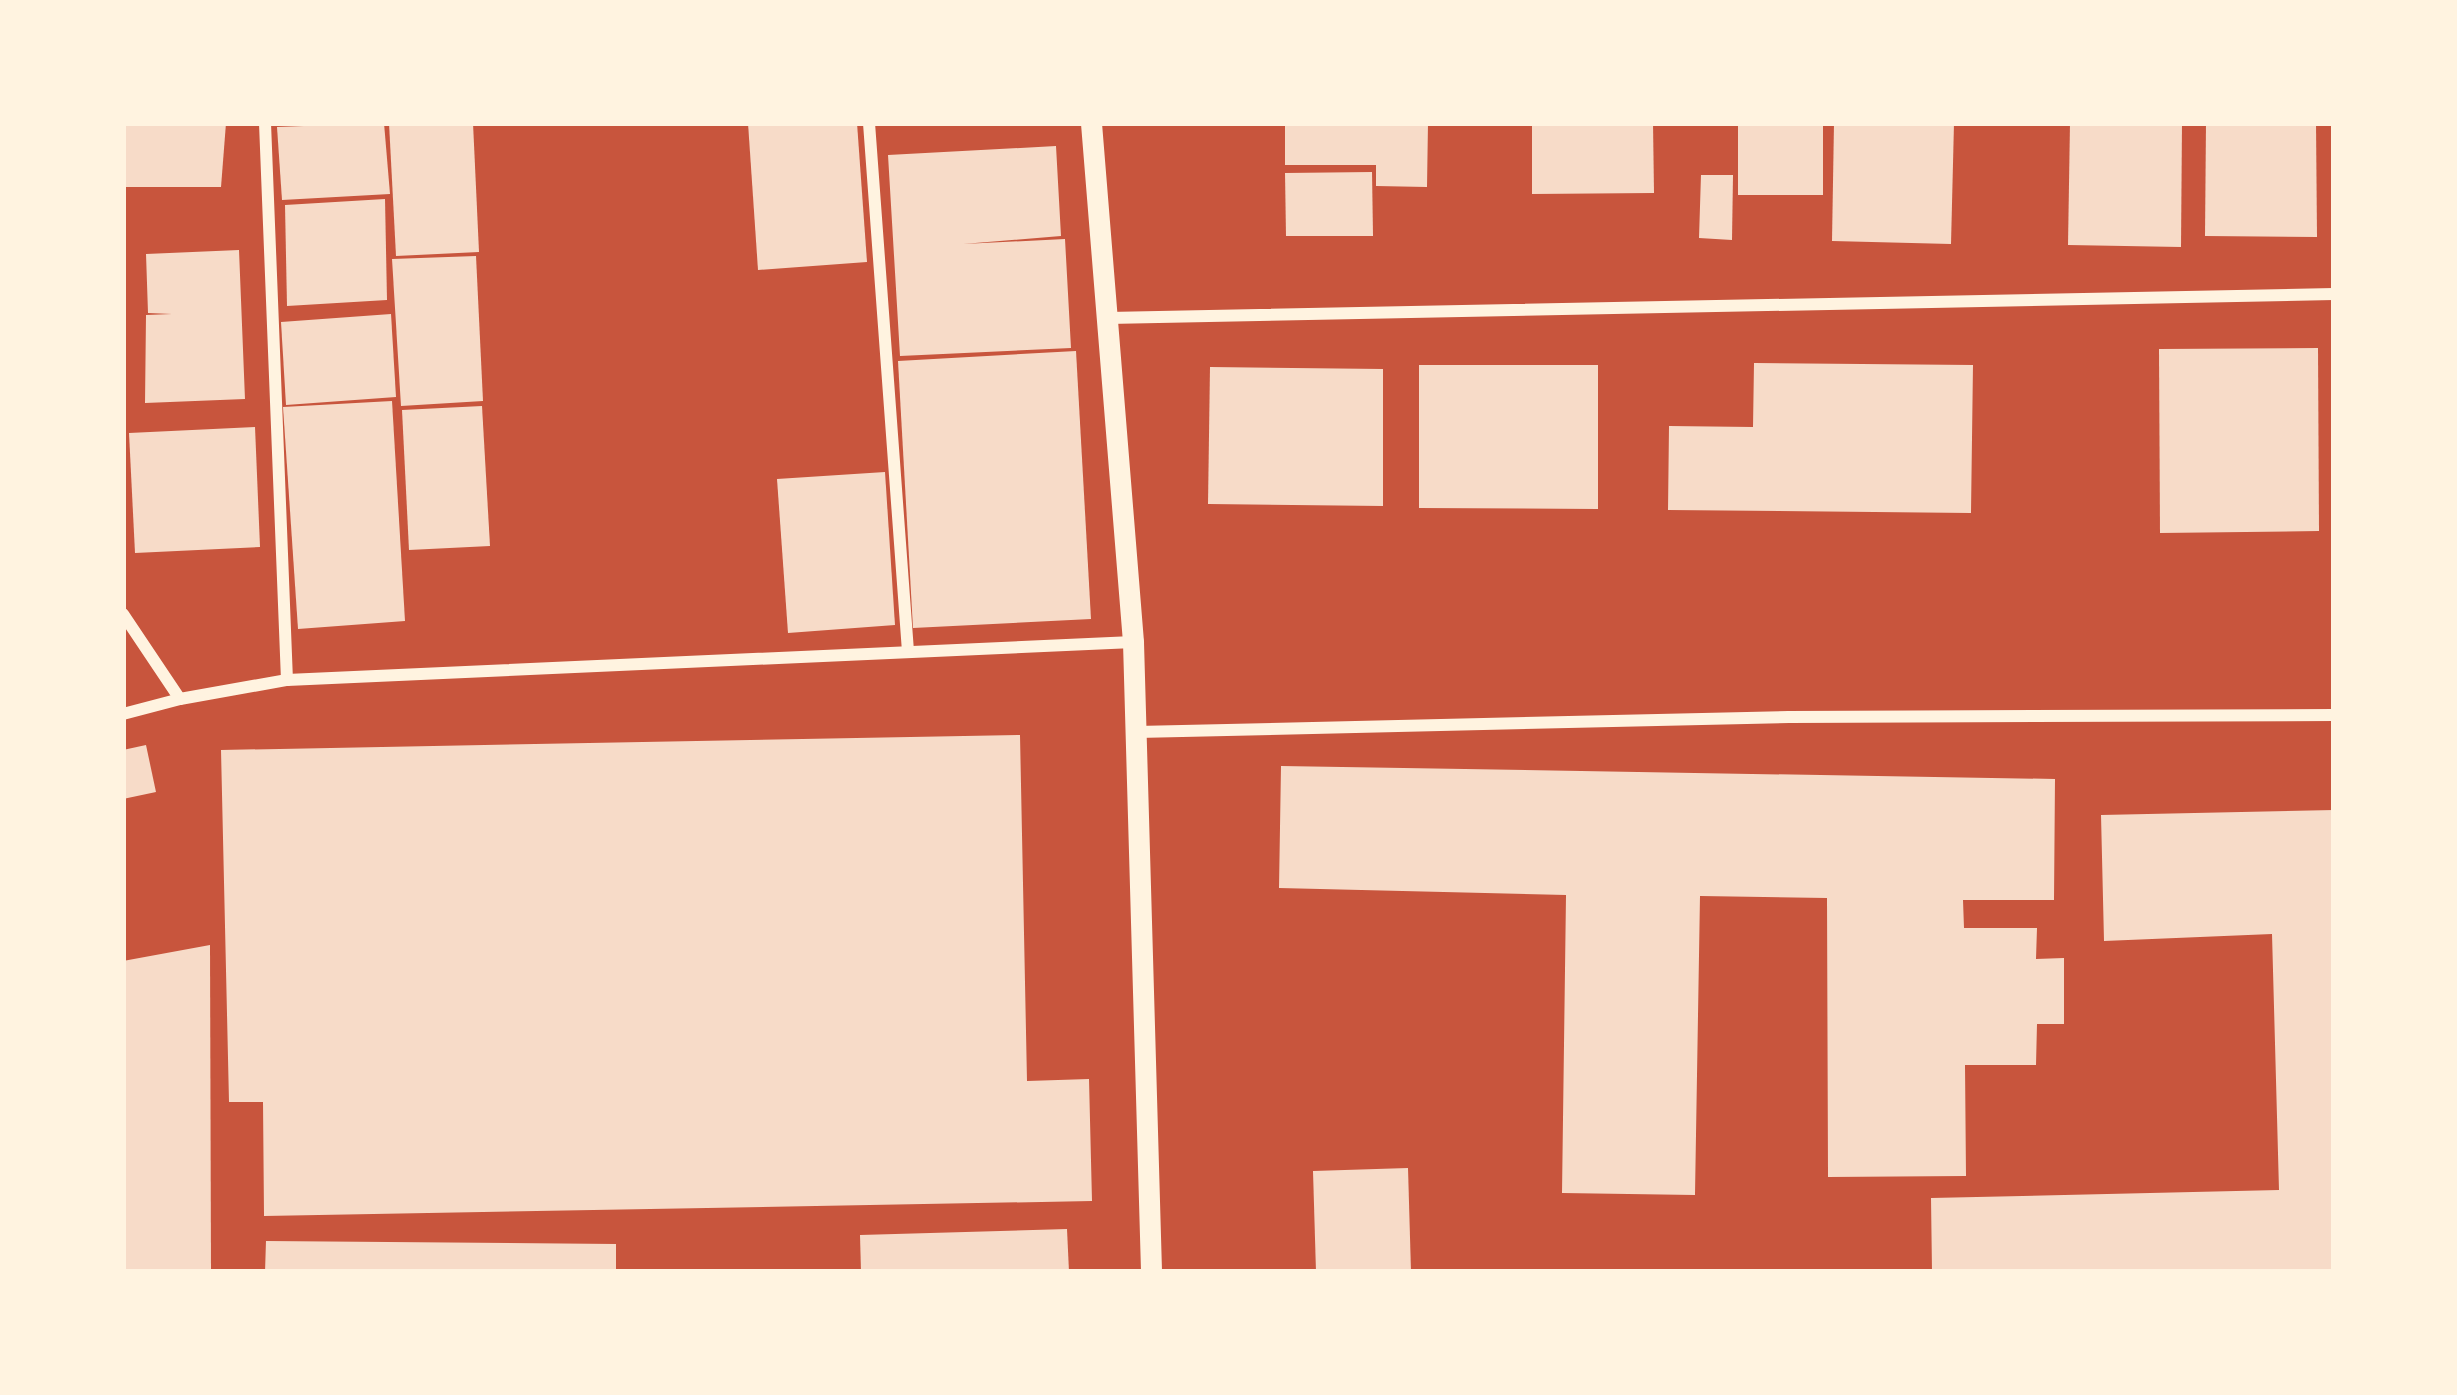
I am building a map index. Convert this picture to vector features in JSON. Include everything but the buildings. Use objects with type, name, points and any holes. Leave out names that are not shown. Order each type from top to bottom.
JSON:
[{"type":"street","points":[[265,123],[286,680]]},
{"type":"street","points":[[869,123],[908,652]]},
{"type":"street","points":[[1091,123],[1133,642],[1151,1272]]},
{"type":"street","points":[[1108,318],[2334,294]]},
{"type":"street","points":[[123,614],[180,699]]},
{"type":"street","points":[[123,714],[286,680],[1133,642]]},
{"type":"street","points":[[1137,732],[1790,717],[2334,715]]}]
